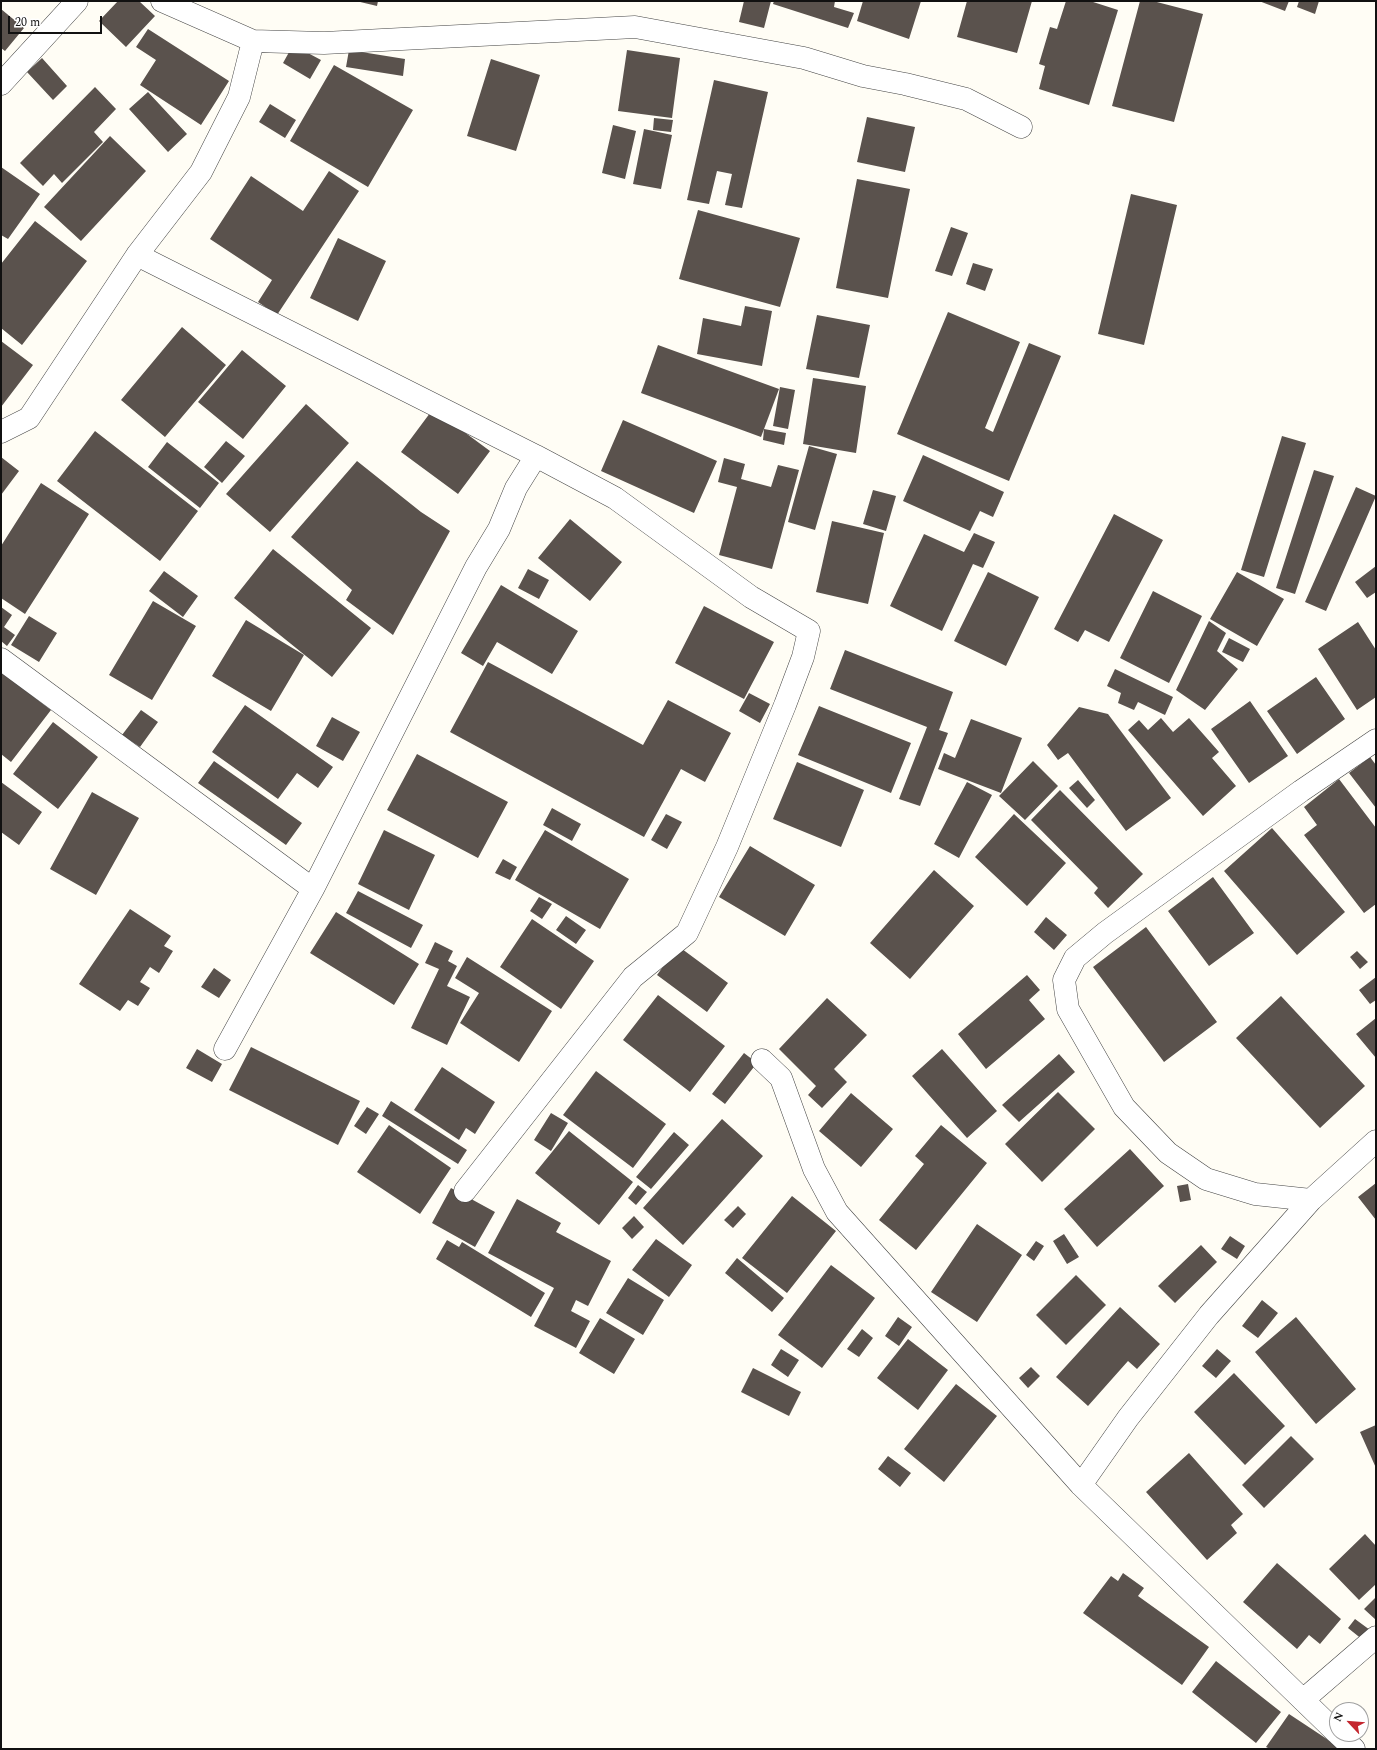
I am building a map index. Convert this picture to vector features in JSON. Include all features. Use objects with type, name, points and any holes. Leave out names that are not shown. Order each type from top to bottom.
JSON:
[{"type":"street","points":[[1,84],[77,1]]},
{"type":"street","points":[[162,1],[253,41],[324,43],[635,27],[804,58],[863,76],[905,84],[966,100],[1021,127]]},
{"type":"street","points":[[1,432],[29,418],[138,255],[201,172],[239,97],[253,41]]},
{"type":"street","points":[[138,255],[536,456],[615,498],[751,597],[809,631],[803,657],[785,705],[730,840],[687,933],[632,977],[465,1191]]},
{"type":"street","points":[[225,1049],[313,889],[476,567],[499,529],[516,488],[536,456]]},
{"type":"street","points":[[1,659],[313,889]]},
{"type":"street","points":[[1311,1200],[1255,1194],[1206,1179],[1168,1153],[1124,1107],[1068,1009],[1064,980],[1075,958],[1105,933],[1301,791],[1376,740]]},
{"type":"street","points":[[762,1060],[781,1078],[814,1169],[837,1212],[1081,1485],[1329,1725]]},
{"type":"street","points":[[1081,1485],[1128,1418],[1209,1315],[1311,1200],[1376,1141]]},
{"type":"street","points":[[1303,1700],[1376,1638]]},
{"type":"building","points":[[118,1],[139,1],[155,16],[126,47],[99,21]]},
{"type":"building","points":[[356,1],[378,1],[377,6]]},
{"type":"building","points":[[744,1],[771,1],[764,28],[739,22]]},
{"type":"building","points":[[774,1],[835,1],[834,7],[854,13],[848,28],[773,4]]},
{"type":"building","points":[[863,1],[921,1],[909,39],[857,21]]},
{"type":"building","points":[[967,1],[1032,1],[1017,53],[957,37]]},
{"type":"building","points":[[1066,1],[1090,1],[1118,10],[1089,105],[1039,89],[1045,66],[1039,64],[1050,27],[1057,29]]},
{"type":"building","points":[[1140,1],[1153,1],[1203,14],[1174,122],[1112,106]]},
{"type":"building","points":[[1259,1],[1289,1],[1285,11]]},
{"type":"building","points":[[1299,1],[1319,1],[1315,14],[1297,7]]},
{"type":"building","points":[[1,9],[24,28],[5,51],[1,48]]},
{"type":"building","points":[[148,29],[229,81],[201,125],[140,85],[156,60],[136,47]]},
{"type":"building","points":[[293,45],[321,60],[310,79],[283,63]]},
{"type":"building","points":[[349,50],[405,59],[403,76],[346,67]]},
{"type":"building","points":[[627,50],[680,58],[672,118],[618,111]]},
{"type":"building","points":[[42,58],[67,86],[53,100],[27,72]]},
{"type":"building","points":[[491,59],[540,75],[516,151],[467,136]]},
{"type":"building","points":[[334,65],[413,110],[368,187],[290,141]]},
{"type":"building","points":[[714,80],[768,92],[742,208],[725,205],[732,174],[717,171],[709,204],[687,200]]},
{"type":"building","points":[[95,87],[116,109],[94,132],[103,142],[62,183],[54,174],[43,186],[20,163]]},
{"type":"building","points":[[148,92],[187,134],[168,152],[129,109]]},
{"type":"building","points":[[270,104],[296,120],[285,138],[259,122]]},
{"type":"building","points":[[867,117],[915,127],[905,172],[857,162]]},
{"type":"building","points":[[654,118],[673,120],[671,132],[653,130]]},
{"type":"building","points":[[613,125],[636,131],[625,179],[602,173]]},
{"type":"building","points":[[644,129],[672,135],[661,189],[633,184]]},
{"type":"building","points":[[110,136],[146,171],[81,241],[44,207]]},
{"type":"building","points":[[1,167],[40,194],[8,239],[1,235]]},
{"type":"building","points":[[329,171],[359,191],[277,315],[258,302],[272,280],[210,239],[251,176],[303,211]]},
{"type":"building","points":[[857,179],[910,189],[888,298],[836,288]]},
{"type":"building","points":[[1131,194],[1177,205],[1144,345],[1098,334]]},
{"type":"building","points":[[698,210],[800,238],[780,307],[679,279]]},
{"type":"building","points":[[35,221],[87,261],[22,345],[1,328],[1,264]]},
{"type":"building","points":[[951,227],[968,233],[952,276],[935,271]]},
{"type":"building","points":[[338,238],[386,261],[358,321],[310,298]]},
{"type":"building","points":[[973,263],[993,269],[985,291],[966,284]]},
{"type":"building","points":[[745,306],[772,311],[762,366],[697,354],[703,318],[741,326]]},
{"type":"building","points":[[948,312],[1020,342],[985,428],[993,432],[1029,343],[1061,356],[1009,481],[897,434]]},
{"type":"building","points":[[817,315],[870,325],[859,378],[806,369]]},
{"type":"building","points":[[182,327],[226,365],[165,437],[121,400]]},
{"type":"building","points":[[1,341],[33,365],[1,407]]},
{"type":"building","points":[[658,345],[779,389],[761,437],[641,393]]},
{"type":"building","points":[[242,350],[286,386],[243,439],[198,402]]},
{"type":"building","points":[[813,378],[866,386],[856,453],[803,444]]},
{"type":"building","points":[[780,387],[795,390],[788,429],[773,426]]},
{"type":"building","points":[[306,404],[349,443],[270,532],[226,494]]},
{"type":"building","points":[[433,409],[490,451],[458,494],[401,452]]},
{"type":"building","points":[[623,420],[717,461],[694,513],[601,471]]},
{"type":"building","points":[[764,429],[786,433],[784,445],[763,440]]},
{"type":"building","points":[[95,431],[198,511],[160,561],[57,481]]},
{"type":"building","points":[[1282,436],[1306,443],[1264,577],[1241,570]]},
{"type":"building","points":[[226,441],[245,456],[222,483],[204,467]]},
{"type":"building","points":[[167,442],[219,483],[200,508],[148,467]]},
{"type":"building","points":[[809,446],[837,454],[815,530],[788,522]]},
{"type":"building","points":[[923,455],[1004,492],[993,517],[980,511],[970,531],[903,501]]},
{"type":"building","points":[[1,457],[19,471],[1,495]]},
{"type":"building","points":[[724,458],[745,464],[741,479],[771,487],[778,465],[799,470],[772,569],[719,555],[737,487],[718,482]]},
{"type":"building","points":[[357,461],[421,512],[450,531],[393,635],[346,600],[352,590],[291,537]]},
{"type":"building","points":[[1314,470],[1334,476],[1295,594],[1276,588]]},
{"type":"building","points":[[41,483],[89,514],[25,614],[1,598],[1,546]]},
{"type":"building","points":[[1356,487],[1376,496],[1326,611],[1305,602]]},
{"type":"building","points":[[873,490],[896,496],[886,531],[863,524]]},
{"type":"building","points":[[1114,514],[1163,540],[1109,642],[1085,630],[1078,642],[1054,629]]},
{"type":"building","points":[[570,519],[622,562],[590,601],[538,558]]},
{"type":"building","points":[[832,521],[884,533],[868,604],[816,592]]},
{"type":"building","points":[[974,533],[995,542],[983,568],[973,564],[942,631],[890,606],[924,534],[964,552]]},
{"type":"building","points":[[273,549],[371,628],[332,677],[234,598]]},
{"type":"building","points":[[1376,566],[1376,592],[1367,598],[1355,582]]},
{"type":"building","points":[[528,569],[549,580],[539,599],[518,588]]},
{"type":"building","points":[[164,571],[198,596],[183,617],[149,591]]},
{"type":"building","points":[[988,572],[1039,597],[1006,666],[954,641]]},
{"type":"building","points":[[1237,572],[1284,599],[1257,646],[1210,619]]},
{"type":"building","points":[[501,585],[578,631],[552,674],[497,642],[483,666],[461,653]]},
{"type":"building","points":[[1153,591],[1202,616],[1169,683],[1120,658]]},
{"type":"building","points":[[153,601],[196,626],[152,700],[109,675]]},
{"type":"building","points":[[704,606],[774,642],[744,699],[675,663]]},
{"type":"building","points":[[1,607],[12,615],[4,627],[15,635],[7,646],[1,641]]},
{"type":"building","points":[[29,616],[57,633],[39,662],[11,645]]},
{"type":"building","points":[[246,620],[304,655],[271,711],[212,676]]},
{"type":"building","points":[[1209,621],[1226,633],[1217,651],[1238,669],[1205,710],[1176,690]]},
{"type":"building","points":[[1358,622],[1376,650],[1376,697],[1357,710],[1318,649]]},
{"type":"building","points":[[1229,638],[1250,649],[1243,662],[1222,652]]},
{"type":"building","points":[[845,650],[953,692],[939,730],[948,733],[920,806],[899,799],[927,727],[830,689]]},
{"type":"building","points":[[488,662],[643,745],[668,700],[731,733],[705,782],[681,769],[644,837],[450,732]]},
{"type":"building","points":[[1115,669],[1173,697],[1165,715],[1138,702],[1134,710],[1118,703],[1121,693],[1107,686]]},
{"type":"building","points":[[1,672],[51,710],[11,762],[1,754]]},
{"type":"building","points":[[1316,677],[1345,719],[1297,754],[1267,711]]},
{"type":"building","points":[[749,693],[770,704],[760,723],[739,711]]},
{"type":"building","points":[[1250,701],[1288,756],[1249,783],[1211,729]]},
{"type":"building","points":[[245,705],[333,767],[318,788],[297,773],[278,799],[212,752]]},
{"type":"building","points":[[819,706],[911,743],[891,793],[798,755]]},
{"type":"building","points":[[1079,707],[1108,714],[1171,798],[1126,831],[1068,753],[1058,760],[1047,745]]},
{"type":"building","points":[[141,710],[158,722],[140,747],[122,735]]},
{"type":"building","points":[[332,717],[360,732],[343,761],[316,746]]},
{"type":"building","points":[[1161,718],[1173,732],[1189,718],[1219,752],[1212,758],[1236,786],[1203,816],[1128,730],[1139,720],[1148,730]]},
{"type":"building","points":[[971,719],[1022,738],[1001,793],[938,769],[944,753],[955,758]]},
{"type":"building","points":[[53,722],[98,757],[58,809],[13,774]]},
{"type":"building","points":[[417,754],[508,802],[478,858],[387,810]]},
{"type":"building","points":[[1370,757],[1376,765],[1376,808],[1349,773]]},
{"type":"building","points":[[214,761],[302,823],[286,845],[198,783]]},
{"type":"building","points":[[1033,761],[1058,786],[1025,820],[999,796]]},
{"type":"building","points":[[797,762],[864,790],[841,847],[773,819]]},
{"type":"building","points":[[1339,779],[1376,828],[1376,904],[1364,913],[1304,835],[1317,825],[1304,807]]},
{"type":"building","points":[[1078,780],[1095,800],[1087,808],[1069,788]]},
{"type":"building","points":[[1,782],[42,812],[19,845],[1,832]]},
{"type":"building","points":[[967,782],[992,795],[959,858],[934,844]]},
{"type":"building","points":[[1060,790],[1143,874],[1108,908],[1094,893],[1098,888],[1031,820]]},
{"type":"building","points":[[92,792],[139,818],[96,895],[50,869]]},
{"type":"building","points":[[552,808],[581,824],[572,841],[543,825]]},
{"type":"building","points":[[666,814],[682,822],[667,849],[651,840]]},
{"type":"building","points":[[1014,814],[1066,863],[1027,906],[975,857]]},
{"type":"building","points":[[1272,828],[1345,912],[1297,955],[1224,871]]},
{"type":"building","points":[[384,830],[435,855],[409,910],[358,884]]},
{"type":"building","points":[[545,830],[629,879],[600,929],[515,880]]},
{"type":"building","points":[[750,846],[815,885],[785,936],[719,897]]},
{"type":"building","points":[[503,859],[517,867],[510,880],[495,873]]},
{"type":"building","points":[[934,870],[974,906],[910,979],[870,943]]},
{"type":"building","points":[[1213,877],[1254,933],[1209,966],[1168,911]]},
{"type":"building","points":[[358,891],[423,925],[411,948],[346,913]]},
{"type":"building","points":[[539,897],[552,904],[542,919],[530,911]]},
{"type":"building","points":[[130,909],[171,936],[164,946],[173,951],[159,973],[150,967],[140,982],[150,988],[138,1006],[128,1000],[120,1011],[79,984]]},
{"type":"building","points":[[336,912],[419,964],[394,1005],[310,953]]},
{"type":"building","points":[[566,916],[586,930],[576,944],[556,930]]},
{"type":"building","points":[[1046,917],[1067,935],[1054,950],[1034,932]]},
{"type":"building","points":[[532,919],[594,961],[561,1009],[500,967]]},
{"type":"building","points":[[1146,927],[1217,1022],[1164,1062],[1093,967]]},
{"type":"building","points":[[435,942],[453,951],[448,961],[457,966],[447,986],[470,997],[447,1045],[411,1028],[439,969],[425,963]]},
{"type":"building","points":[[678,946],[728,983],[707,1012],[657,975]]},
{"type":"building","points":[[1357,951],[1368,962],[1360,969],[1350,957]]},
{"type":"building","points":[[467,957],[552,1011],[519,1062],[460,1023],[479,993],[455,978]]},
{"type":"building","points":[[214,968],[231,980],[219,998],[201,987]]},
{"type":"building","points":[[1027,975],[1040,990],[1029,1000],[1045,1019],[986,1069],[958,1034]]},
{"type":"building","points":[[1376,977],[1376,1000],[1370,1004],[1359,990]]},
{"type":"building","points":[[658,995],[725,1046],[690,1092],[623,1040]]},
{"type":"building","points":[[1281,996],[1365,1086],[1320,1128],[1236,1038]]},
{"type":"building","points":[[827,998],[867,1035],[834,1069],[847,1082],[822,1108],[808,1095],[816,1086],[779,1049]]},
{"type":"building","points":[[1376,1018],[1376,1058],[1356,1034]]},
{"type":"building","points":[[251,1047],[360,1101],[338,1145],[229,1090]]},
{"type":"building","points":[[197,1049],[222,1064],[212,1082],[186,1068]]},
{"type":"building","points":[[942,1049],[997,1111],[967,1138],[912,1076]]},
{"type":"building","points":[[744,1053],[757,1063],[725,1104],[712,1094]]},
{"type":"building","points":[[1059,1054],[1075,1072],[1019,1122],[1002,1105]]},
{"type":"building","points":[[442,1067],[495,1102],[475,1134],[466,1128],[459,1140],[414,1110]]},
{"type":"building","points":[[596,1071],[666,1124],[633,1168],[563,1115]]},
{"type":"building","points":[[1058,1092],[1095,1129],[1042,1182],[1005,1144]]},
{"type":"building","points":[[851,1093],[893,1129],[861,1167],[819,1131]]},
{"type":"building","points":[[391,1101],[467,1150],[458,1164],[382,1116]]},
{"type":"building","points":[[367,1107],[379,1114],[366,1134],[354,1126]]},
{"type":"building","points":[[551,1113],[568,1123],[551,1151],[534,1140]]},
{"type":"building","points":[[722,1119],[763,1156],[683,1245],[643,1208]]},
{"type":"building","points":[[389,1125],[451,1168],[420,1214],[357,1172]]},
{"type":"building","points":[[941,1125],[987,1163],[916,1250],[879,1220],[924,1164],[915,1156]]},
{"type":"building","points":[[569,1131],[633,1182],[599,1225],[535,1173]]},
{"type":"building","points":[[674,1132],[689,1145],[651,1189],[636,1177]]},
{"type":"building","points":[[1130,1149],[1164,1186],[1097,1247],[1064,1209]]},
{"type":"building","points":[[1376,1183],[1376,1220],[1358,1197]]},
{"type":"building","points":[[1188,1184],[1191,1200],[1180,1202],[1177,1186]]},
{"type":"building","points":[[638,1185],[647,1192],[636,1205],[628,1198]]},
{"type":"building","points":[[451,1188],[495,1212],[475,1247],[432,1223]]},
{"type":"building","points":[[792,1196],[836,1231],[787,1293],[742,1258]]},
{"type":"building","points":[[517,1199],[561,1223],[556,1232],[611,1261],[588,1306],[576,1300],[571,1311],[590,1321],[576,1348],[534,1326],[554,1288],[488,1253]]},
{"type":"building","points":[[738,1206],[746,1214],[733,1228],[724,1220]]},
{"type":"building","points":[[634,1216],[644,1227],[632,1239],[622,1228]]},
{"type":"building","points":[[977,1224],[1022,1255],[977,1322],[931,1292]]},
{"type":"building","points":[[1064,1234],[1079,1257],[1067,1264],[1053,1241]]},
{"type":"building","points":[[1230,1236],[1245,1246],[1237,1259],[1221,1249]]},
{"type":"building","points":[[656,1239],[692,1265],[669,1297],[632,1270]]},
{"type":"building","points":[[447,1240],[459,1247],[462,1242],[545,1293],[531,1317],[436,1259]]},
{"type":"building","points":[[1036,1241],[1044,1246],[1034,1261],[1026,1255]]},
{"type":"building","points":[[1201,1245],[1217,1262],[1175,1303],[1158,1286]]},
{"type":"building","points":[[737,1258],[784,1298],[772,1312],[725,1273]]},
{"type":"building","points":[[831,1265],[875,1298],[822,1368],[778,1335]]},
{"type":"building","points":[[1076,1275],[1106,1305],[1066,1345],[1036,1315]]},
{"type":"building","points":[[628,1278],[664,1300],[643,1335],[606,1313]]},
{"type":"building","points":[[1262,1300],[1278,1313],[1258,1338],[1242,1326]]},
{"type":"building","points":[[1120,1307],[1160,1344],[1137,1369],[1128,1361],[1088,1406],[1056,1377]]},
{"type":"building","points":[[898,1317],[912,1327],[899,1346],[885,1336]]},
{"type":"building","points":[[1296,1317],[1356,1389],[1316,1424],[1255,1352]]},
{"type":"building","points":[[600,1318],[635,1339],[614,1374],[579,1353]]},
{"type":"building","points":[[862,1329],[873,1338],[859,1357],[847,1349]]},
{"type":"building","points":[[908,1339],[948,1370],[918,1410],[877,1378]]},
{"type":"building","points":[[781,1349],[799,1360],[788,1377],[771,1365]]},
{"type":"building","points":[[1217,1349],[1231,1361],[1216,1378],[1202,1366]]},
{"type":"building","points":[[1031,1367],[1040,1376],[1028,1388],[1019,1378]]},
{"type":"building","points":[[753,1368],[801,1392],[789,1416],[741,1392]]},
{"type":"building","points":[[1234,1373],[1285,1426],[1245,1465],[1194,1412]]},
{"type":"building","points":[[956,1384],[997,1416],[944,1482],[904,1449]]},
{"type":"building","points":[[1376,1425],[1376,1468],[1360,1432]]},
{"type":"building","points":[[1291,1436],[1314,1459],[1264,1508],[1242,1485]]},
{"type":"building","points":[[1189,1453],[1243,1514],[1231,1525],[1237,1533],[1207,1560],[1146,1492]]},
{"type":"building","points":[[888,1456],[911,1473],[900,1487],[878,1469]]},
{"type":"building","points":[[1365,1534],[1376,1546],[1376,1584],[1359,1600],[1329,1569]]},
{"type":"building","points":[[1277,1563],[1341,1619],[1320,1644],[1309,1635],[1297,1649],[1243,1602]]},
{"type":"building","points":[[1123,1573],[1144,1588],[1138,1596],[1209,1647],[1182,1685],[1083,1613],[1111,1576],[1118,1581]]},
{"type":"building","points":[[1376,1597],[1376,1620],[1364,1609]]},
{"type":"building","points":[[1355,1619],[1370,1630],[1363,1640],[1348,1628]]},
{"type":"building","points":[[1216,1661],[1281,1712],[1256,1743],[1192,1692]]},
{"type":"building","points":[[1289,1714],[1329,1740],[1329,1742],[1342,1749],[1270,1749],[1266,1747]]}]
